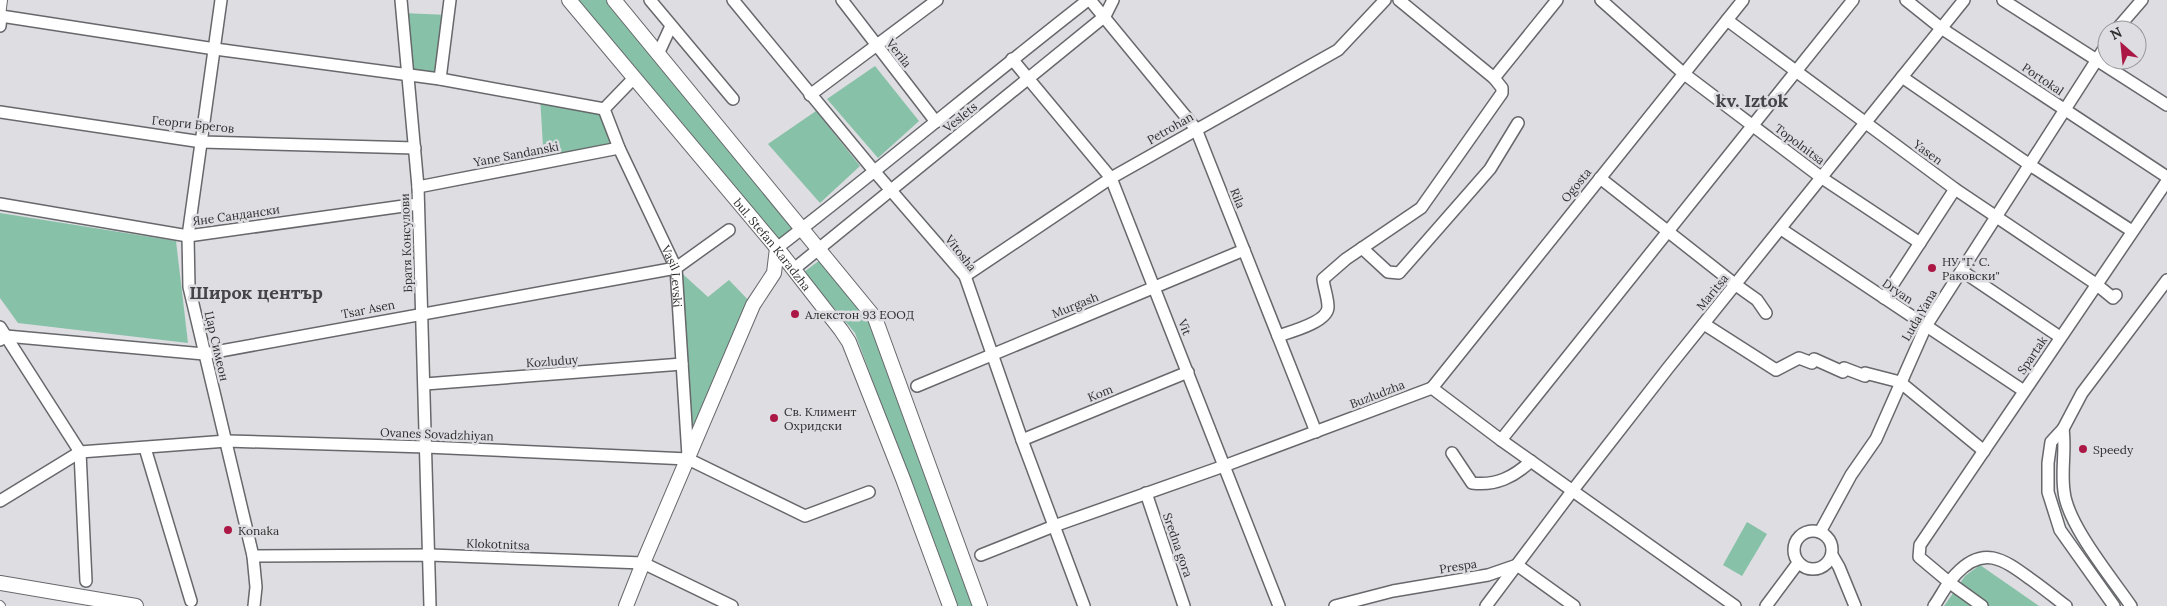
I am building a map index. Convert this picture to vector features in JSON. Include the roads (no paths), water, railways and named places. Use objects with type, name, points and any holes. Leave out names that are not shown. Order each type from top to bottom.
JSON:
[{"type":"street","points":[[3,0],[1,21],[440,79],[604,109],[634,78]]},
{"type":"street","name":"Цар Симеон","points":[[221,0],[188,236],[189,287],[253,556],[256,587],[254,606]]},
{"type":"street","name":"Братя Консулови","points":[[401,0],[418,187],[430,606]]},
{"type":"street","points":[[440,79],[450,0]]},
{"type":"street","name":"bul. Stefan Karadzha","points":[[569,0],[777,248],[849,342],[950,606]]},
{"type":"street","points":[[614,0],[659,52],[875,318],[980,606]]},
{"type":"street","points":[[650,0],[733,99]]},
{"type":"street","name":"Vitosha","points":[[733,0],[810,95],[965,276],[1022,440],[1084,606]]},
{"type":"street","name":"Verila","points":[[842,0],[936,122]]},
{"type":"street","points":[[810,95],[937,0]]},
{"type":"street","name":"Rila","points":[[1089,0],[1105,16],[1196,129],[1316,432]]},
{"type":"street","name":"Veslets","points":[[777,248],[875,172],[1012,59],[1089,0]]},
{"type":"street","name":"Veslets","points":[[794,269],[1105,16],[1112,0]]},
{"type":"street","name":"Petrohan","points":[[965,276],[1111,178],[1338,50],[1385,0]]},
{"type":"street","points":[[1278,336],[1313,323],[1324,316],[1329,308],[1324,279],[1362,248],[1421,208],[1502,93],[1502,88],[1494,78],[1400,0]]},
{"type":"street","points":[[1494,78],[1557,0]]},
{"type":"street","name":"Topolnitsa","points":[[1601,0],[1683,73],[1752,126],[1822,178],[1920,243]]},
{"type":"street","name":"Ogosta","points":[[1432,388],[1743,0]]},
{"type":"street","points":[[1501,440],[1854,0]]},
{"type":"street","name":"Portokal","points":[[1906,0],[1942,28],[2167,179]]},
{"type":"street","name":"Maritsa","points":[[1486,606],[1573,490],[1964,0]]},
{"type":"street","points":[[2003,0],[2097,59]]},
{"type":"street","points":[[2125,20],[2142,0]]},
{"type":"street","name":"Yasen","points":[[1726,20],[1996,218],[2096,284],[2113,298],[2116,294]]},
{"type":"street","points":[[659,52],[671,26]]},
{"type":"street","name":"Vit","points":[[1012,59],[1111,178],[1156,287],[1280,606]]},
{"type":"street","name":"Luda Yana","points":[[1820,532],[1852,475],[1876,439],[1926,326],[2097,59]]},
{"type":"street","points":[[2114,70],[2167,105]]},
{"type":"street","points":[[1902,77],[2030,165],[2132,231]]},
{"type":"street","name":"Vasil Levski","points":[[604,109],[619,148],[676,268],[688,459]]},
{"type":"street","name":"Георги Брегов","points":[[0,112],[202,142],[415,148]]},
{"type":"street","points":[[1362,248],[1388,272],[1399,274],[1490,169],[1518,123]]},
{"type":"street","name":"Yane Sandanski","points":[[418,187],[619,148]]},
{"type":"street","points":[[1600,178],[1757,300],[1766,313]]},
{"type":"street","name":"Spartak","points":[[1950,583],[1920,557],[1920,545],[2167,179]]},
{"type":"street","points":[[1884,298],[1955,189]]},
{"type":"street","name":"Яне Сандански","points":[[0,204],[188,236],[418,204]]},
{"type":"street","name":"Dryan","points":[[1781,229],[2024,391]]},
{"type":"street","name":"Tsar Asen","points":[[2,335],[204,354],[422,312],[676,268],[729,230]]},
{"type":"street","points":[[777,248],[774,273],[794,269]]},
{"type":"street","name":"Murgash","points":[[917,386],[1244,250]]},
{"type":"street","points":[[1962,271],[2060,337]]},
{"type":"street","name":"Vasil Levski","points":[[626,606],[642,563],[753,305],[774,273]]},
{"type":"street","points":[[2114,606],[2060,530],[2048,492],[2048,463],[2052,442],[2063,429],[2082,393],[2167,280]]},
{"type":"street","points":[[1704,324],[1776,370],[1799,358],[1812,362],[1814,358],[1843,372],[1844,368],[1865,376],[1866,373],[1900,382],[1984,451]]},
{"type":"street","points":[[2,335],[80,452],[86,581],[85,598]]},
{"type":"street","name":"Kozluduy","points":[[425,384],[682,364]]},
{"type":"street","name":"Kom","points":[[1022,440],[1188,372]]},
{"type":"street","points":[[1432,388],[1501,440],[1735,606]]},
{"type":"street","name":"Buzludzha","points":[[981,555],[1054,526],[1224,466],[1432,388]]},
{"type":"street","points":[[2063,429],[2065,448],[2064,490],[2068,511],[2131,606]]},
{"type":"street","name":"Ovanes Sovadzhiyan","points":[[0,501],[80,452],[227,441],[426,447],[688,459],[805,516],[869,492]]},
{"type":"street","points":[[145,448],[191,601]]},
{"type":"street","points":[[1452,453],[1472,483],[1484,484],[1502,481],[1518,473],[1531,461]]},
{"type":"street","name":"Sredna gora","points":[[1146,493],[1184,606]]},
{"type":"street","points":[[1832,555],[1821,568],[1813,570],[1805,568],[1798,562],[1794,553],[1795,543],[1801,535],[1810,531],[1820,532],[1830,541],[1832,555],[1839,566],[1856,606]]},
{"type":"street","name":"Klokotnitsa","points":[[253,556],[430,555],[642,563],[732,606]]},
{"type":"street","points":[[964,562],[981,555]]},
{"type":"street","points":[[1934,606],[1955,575],[1974,560],[1991,557],[2002,559],[2066,606]]},
{"type":"street","points":[[1766,606],[1798,562]]},
{"type":"street","points":[[1517,565],[1574,606]]},
{"type":"street","name":"Prespa","points":[[1335,606],[1393,591],[1488,575],[1517,565]]},
{"type":"street","points":[[0,583],[136,606]]},
{"type":"street","points":[[1950,583],[1982,606]]},
{"type":"place","name":"НУ \"Г. С. Раковски\"","points":[[1932,268]]},
{"type":"place","name":"Алекстон 93 ЕООД","points":[[795,314]]},
{"type":"place","name":"Св. Климент Охридски","points":[[774,418]]},
{"type":"place","name":"Speedy","points":[[2083,449]]},
{"type":"place","name":"Konaka","points":[[228,530]]},
{"type":"district","name":"kv. Iztok","points":[[1752,100]]},
{"type":"district","name":"Широк център","points":[[256,292]]}]
